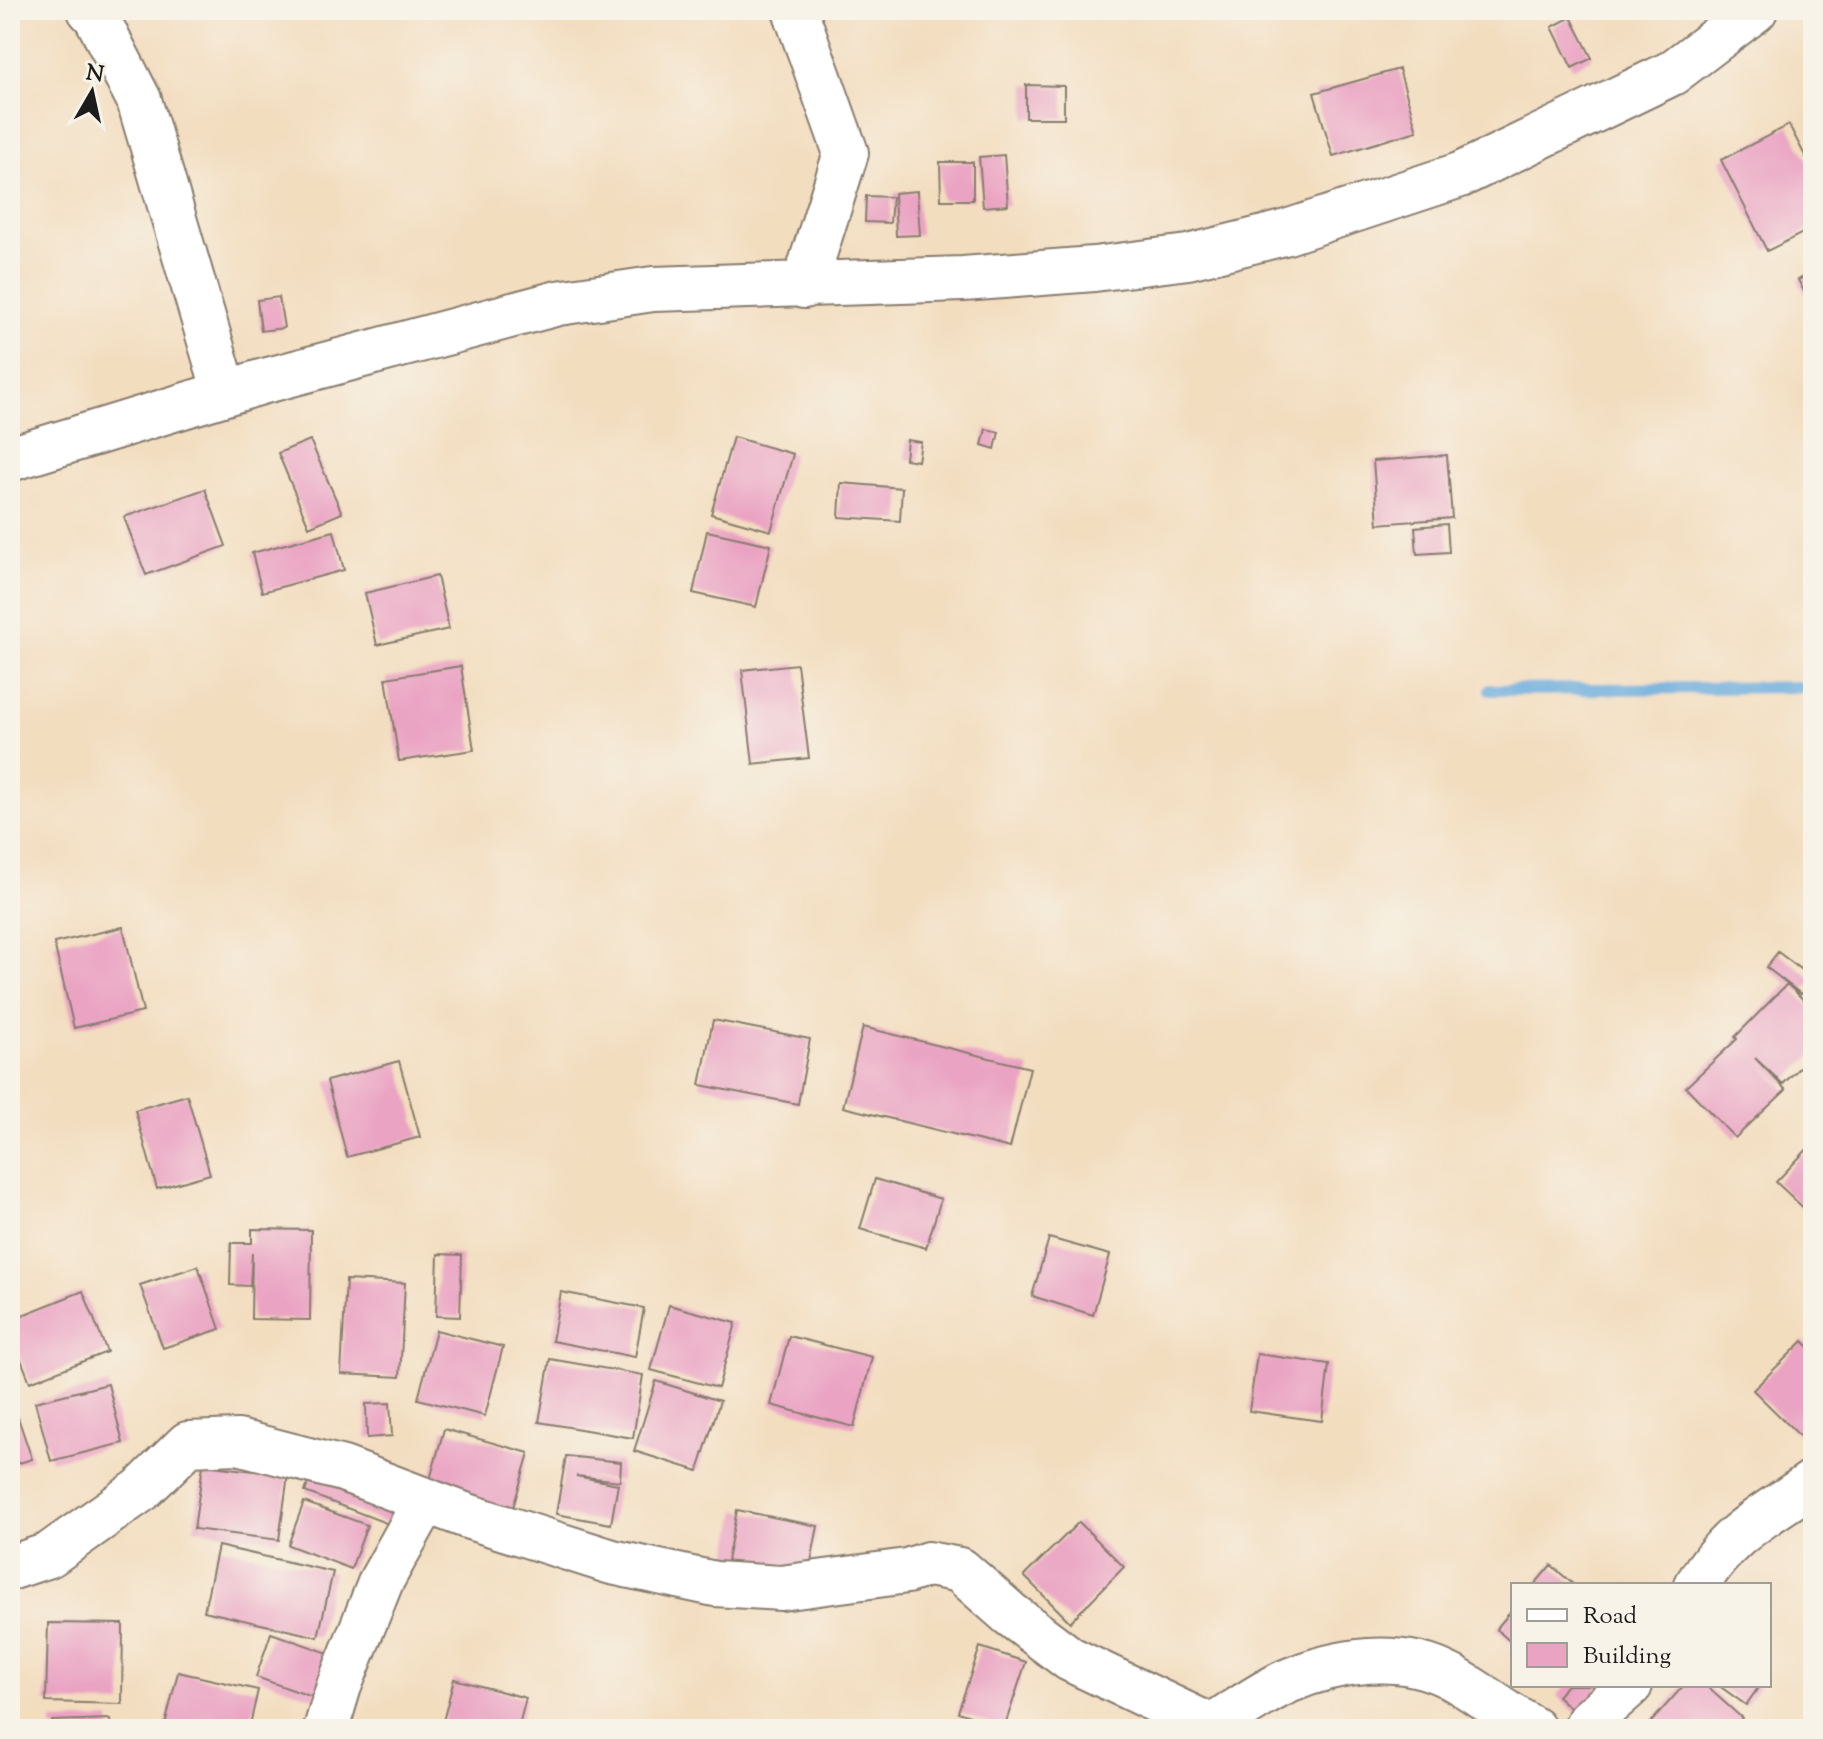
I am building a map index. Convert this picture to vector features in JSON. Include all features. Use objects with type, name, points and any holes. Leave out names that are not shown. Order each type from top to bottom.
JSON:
[{"type":"street","points":[[90,10],[96,16],[139,100],[225,392]]},
{"type":"street","points":[[795,10],[846,153],[804,286]]},
{"type":"street","points":[[10,459],[225,392],[399,343],[558,303],[653,289],[963,279],[1094,269],[1188,257],[1284,233],[1460,175],[1672,73],[1755,10]]},
{"type":"street","points":[[10,1568],[49,1555],[141,1490],[188,1444],[238,1442],[343,1469],[612,1562],[715,1584],[781,1588],[907,1571],[928,1564],[960,1570],[1010,1614],[1070,1659],[1210,1728],[1287,1681],[1354,1661],[1386,1660],[1417,1665],[1448,1676],[1533,1729]]},
{"type":"street","points":[[1698,1583],[1729,1541],[1751,1522],[1813,1482]]},
{"type":"street","points":[[326,1729],[339,1686],[381,1581],[426,1500]]},
{"type":"street","points":[[1585,1729],[1589,1721],[1628,1687]]},
{"type":"building","points":[[1571,17],[1592,58],[1572,68],[1552,27]]},
{"type":"building","points":[[1399,69],[1417,131],[1333,156],[1314,93]]},
{"type":"building","points":[[1026,85],[1064,86],[1064,118],[1026,118]]},
{"type":"building","points":[[1789,125],[1813,171],[1813,228],[1767,251],[1721,160]]},
{"type":"building","points":[[1004,155],[1008,205],[983,207],[979,157]]},
{"type":"building","points":[[940,162],[973,162],[973,200],[941,200]]},
{"type":"building","points":[[917,191],[920,235],[896,236],[894,193]]},
{"type":"building","points":[[866,196],[892,197],[890,223],[865,222]]},
{"type":"building","points":[[1813,272],[1813,308],[1798,280]]},
{"type":"building","points":[[279,297],[284,328],[261,331],[257,300]]},
{"type":"building","points":[[986,429],[999,432],[995,449],[982,445]]},
{"type":"building","points":[[733,437],[793,454],[771,531],[711,514]]},
{"type":"building","points":[[310,440],[342,513],[309,527],[278,453]]},
{"type":"building","points":[[907,440],[921,442],[918,461],[905,459]]},
{"type":"building","points":[[1447,455],[1452,518],[1378,524],[1373,461]]},
{"type":"building","points":[[841,483],[902,488],[900,521],[839,517]]},
{"type":"building","points":[[205,489],[226,546],[146,575],[124,517]]},
{"type":"building","points":[[1447,524],[1449,552],[1417,554],[1415,527]]},
{"type":"building","points":[[334,531],[344,570],[262,592],[252,553]]},
{"type":"building","points":[[707,531],[771,545],[756,607],[693,593]]},
{"type":"building","points":[[437,576],[449,629],[377,645],[365,593]]},
{"type":"building","points":[[797,664],[809,758],[753,764],[742,670]]},
{"type":"building","points":[[461,666],[474,750],[399,761],[386,678]]},
{"type":"building","points":[[123,927],[143,1012],[74,1028],[54,943]]},
{"type":"building","points":[[1778,952],[1813,979],[1801,994],[1766,967]]},
{"type":"building","points":[[1787,984],[1813,1009],[1813,1054],[1783,1084],[1755,1058],[1786,1090],[1735,1138],[1686,1087],[1737,1039],[1735,1037]]},
{"type":"building","points":[[713,1020],[810,1039],[798,1104],[700,1085]]},
{"type":"building","points":[[863,1027],[1030,1068],[1010,1148],[843,1107]]},
{"type":"building","points":[[399,1061],[420,1137],[347,1157],[327,1081]]},
{"type":"building","points":[[187,1095],[210,1174],[157,1189],[135,1110]]},
{"type":"building","points":[[1813,1143],[1813,1217],[1776,1182]]},
{"type":"building","points":[[875,1179],[941,1199],[926,1248],[860,1229]]},
{"type":"building","points":[[252,1229],[311,1230],[310,1320],[251,1319],[252,1253],[250,1286],[230,1285],[231,1243],[252,1243]]},
{"type":"building","points":[[1049,1238],[1110,1255],[1093,1315],[1032,1296]]},
{"type":"building","points":[[438,1254],[462,1255],[460,1317],[436,1316]]},
{"type":"building","points":[[198,1266],[220,1329],[163,1348],[140,1285]]},
{"type":"building","points":[[346,1280],[405,1283],[400,1377],[341,1374]]},
{"type":"building","points":[[83,1291],[107,1352],[30,1382],[10,1332],[10,1320]]},
{"type":"building","points":[[561,1292],[644,1308],[635,1357],[552,1341]]},
{"type":"building","points":[[669,1305],[736,1323],[718,1388],[651,1370]]},
{"type":"building","points":[[436,1330],[503,1347],[485,1416],[418,1399]]},
{"type":"building","points":[[789,1336],[872,1357],[854,1427],[771,1405]]},
{"type":"building","points":[[1803,1341],[1813,1351],[1813,1449],[1753,1390]]},
{"type":"building","points":[[1257,1354],[1329,1364],[1322,1421],[1249,1411]]},
{"type":"building","points":[[550,1359],[643,1375],[633,1438],[539,1422]]},
{"type":"building","points":[[656,1381],[720,1401],[698,1471],[634,1451]]},
{"type":"building","points":[[108,1384],[123,1443],[51,1461],[35,1402]]},
{"type":"building","points":[[390,1403],[392,1436],[367,1438],[366,1404]]},
{"type":"building","points":[[14,1406],[32,1459],[10,1466],[10,1407]]},
{"type":"building","points":[[444,1429],[529,1453],[512,1511],[428,1487]]},
{"type":"building","points":[[566,1456],[621,1462],[620,1481],[576,1476],[618,1484],[611,1524],[556,1514]]},
{"type":"building","points":[[203,1465],[288,1475],[279,1540],[194,1529]]},
{"type":"building","points":[[313,1470],[400,1503],[391,1525],[305,1492]]},
{"type":"building","points":[[304,1502],[367,1525],[351,1569],[288,1545]]},
{"type":"building","points":[[737,1510],[818,1526],[808,1577],[727,1561]]},
{"type":"building","points":[[1079,1522],[1124,1567],[1070,1622],[1024,1576]]},
{"type":"building","points":[[218,1546],[333,1572],[318,1637],[204,1611]]},
{"type":"building","points":[[1551,1565],[1572,1583],[1536,1583]]},
{"type":"building","points":[[1511,1611],[1511,1642],[1496,1629]]},
{"type":"building","points":[[48,1623],[123,1624],[122,1704],[46,1702]]},
{"type":"building","points":[[271,1633],[337,1656],[321,1700],[256,1677]]},
{"type":"building","points":[[980,1647],[1026,1662],[1004,1728],[958,1712]]},
{"type":"building","points":[[178,1672],[258,1690],[249,1729],[164,1729]]},
{"type":"building","points":[[454,1679],[526,1698],[518,1729],[441,1729]]},
{"type":"building","points":[[1565,1687],[1599,1687],[1577,1714],[1557,1696]]},
{"type":"building","points":[[1682,1687],[1707,1687],[1742,1718],[1732,1729],[1645,1729]]},
{"type":"building","points":[[1721,1687],[1759,1687],[1746,1705]]},
{"type":"building","points":[[110,1719],[111,1729],[52,1729],[52,1721]]},
{"type":"waterway","points":[[1490,690],[1813,687]]}]
